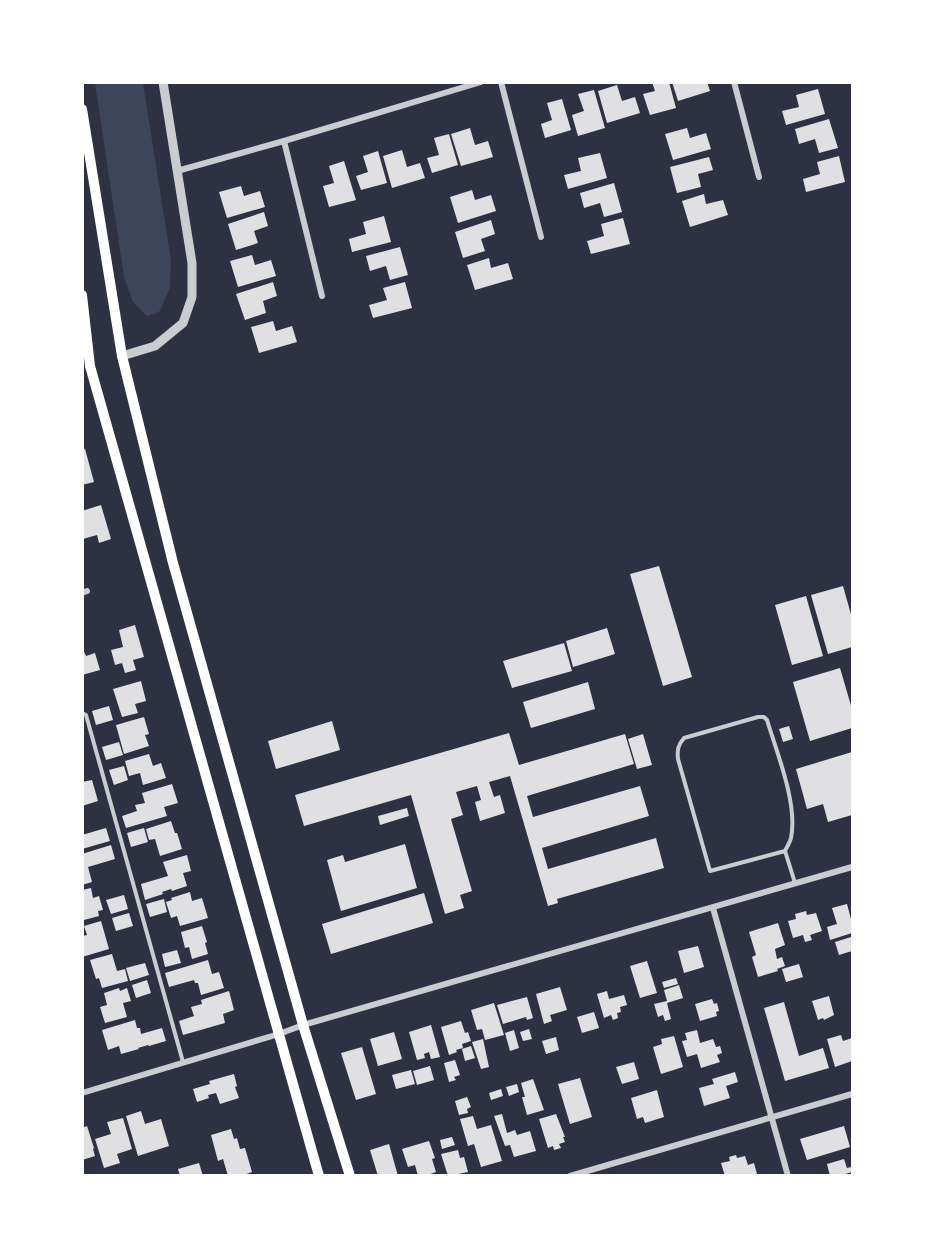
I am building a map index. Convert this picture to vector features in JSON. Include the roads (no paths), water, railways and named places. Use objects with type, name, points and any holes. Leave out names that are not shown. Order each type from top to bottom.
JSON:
[{"type":"main road","points":[[82,109],[122,356],[173,563],[303,1025],[350,1176]]},
{"type":"main road","points":[[83,300],[90,366],[319,1176]]},
{"type":"street","points":[[122,356],[155,346],[183,323],[192,297],[192,263],[163,82]]},
{"type":"street","points":[[177,171],[481,82]]},
{"type":"street","points":[[501,82],[541,237]]},
{"type":"street","points":[[734,82],[759,177]]},
{"type":"street","points":[[284,141],[322,296]]},
{"type":"street","points":[[82,1093],[303,1025],[852,867]]},
{"type":"street","points":[[713,908],[788,1176]]},
{"type":"street","points":[[570,1176],[852,1094]]},
{"type":"lane","points":[[82,713],[86,715],[183,1063]]},
{"type":"lane","points":[[785,851],[710,871],[677,751],[684,738],[758,717],[764,717],[767,720],[787,784],[792,831],[785,851],[795,884]]}]
